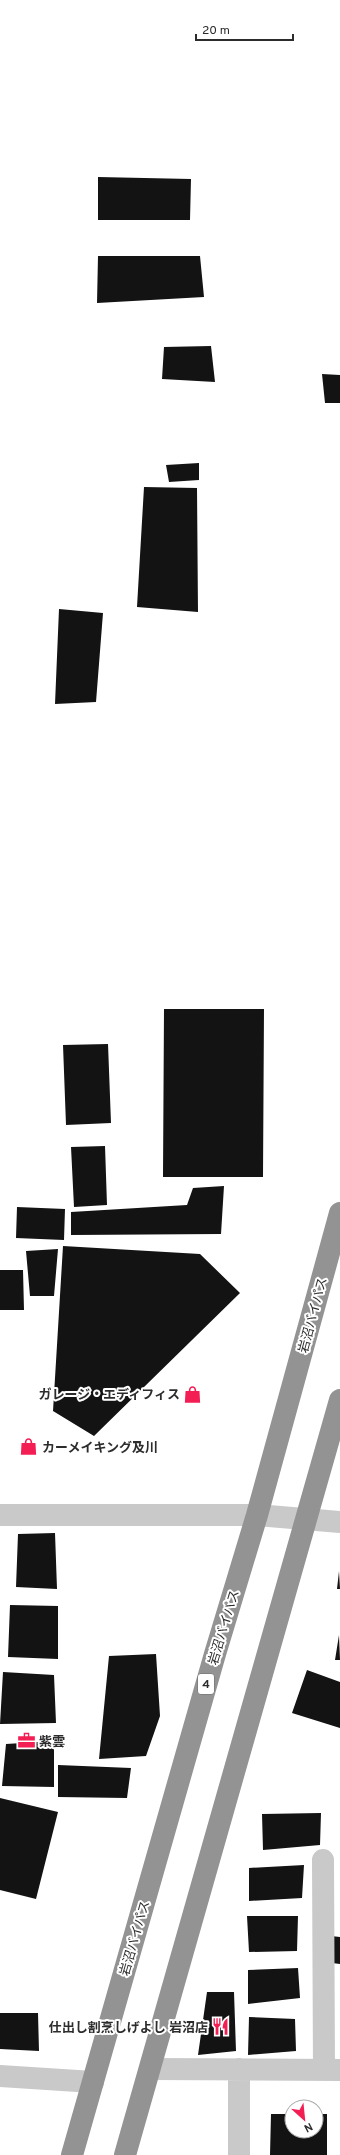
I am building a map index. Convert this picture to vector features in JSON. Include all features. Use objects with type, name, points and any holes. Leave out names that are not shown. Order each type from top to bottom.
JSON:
[{"type":"highway","name":"岩沼バイパス","points":[[72,2155],[215,1654],[257,1515],[340,1213]]},
{"type":"highway","points":[[125,2155],[151,2069],[340,1400]]},
{"type":"street","points":[[0,1515],[257,1515],[340,1522]]},
{"type":"street","points":[[151,2069],[332,2070],[323,1860]]},
{"type":"street","points":[[239,2069],[239,2155]]},
{"type":"street","points":[[0,2076],[93,2082]]},
{"type":"building","points":[[98,177],[191,179],[190,220],[98,220]]},
{"type":"building","points":[[98,256],[200,256],[204,297],[97,303]]},
{"type":"building","points":[[211,346],[215,382],[162,379],[164,347]]},
{"type":"building","points":[[322,374],[340,375],[340,403],[325,403]]},
{"type":"building","points":[[199,463],[199,480],[169,482],[166,465]]},
{"type":"building","points":[[144,487],[197,488],[198,612],[137,607]]},
{"type":"building","points":[[59,609],[103,613],[96,702],[55,704]]},
{"type":"building","points":[[164,1009],[264,1009],[263,1177],[163,1177]]},
{"type":"building","points":[[108,1044],[111,1123],[66,1125],[63,1045]]},
{"type":"building","points":[[105,1146],[107,1205],[74,1207],[71,1147]]},
{"type":"building","points":[[224,1186],[221,1234],[71,1235],[71,1212],[187,1205],[193,1188]]},
{"type":"building","points":[[17,1207],[65,1209],[64,1240],[16,1238]]},
{"type":"building","points":[[63,1246],[200,1254],[240,1293],[94,1436],[53,1411]]},
{"type":"building","points":[[58,1249],[54,1296],[30,1296],[26,1251]]},
{"type":"building","points":[[0,1270],[23,1270],[24,1310],[0,1310]]},
{"type":"building","points":[[55,1533],[57,1589],[16,1587],[18,1534]]},
{"type":"building","points":[[339,1571],[340,1589],[337,1589]]},
{"type":"building","points":[[10,1605],[58,1606],[58,1659],[8,1657]]},
{"type":"building","points":[[339,1635],[340,1660],[335,1660]]},
{"type":"building","points":[[156,1654],[160,1716],[146,1756],[99,1759],[109,1656]]},
{"type":"building","points":[[307,1670],[340,1682],[340,1728],[292,1713]]},
{"type":"building","points":[[3,1672],[54,1675],[56,1723],[0,1724]]},
{"type":"building","points":[[54,1741],[54,1787],[2,1786],[6,1744]]},
{"type":"building","points":[[58,1765],[131,1768],[127,1798],[58,1797]]},
{"type":"building","points":[[0,1798],[58,1812],[36,1899],[0,1890]]},
{"type":"building","points":[[321,1813],[320,1845],[263,1850],[262,1814]]},
{"type":"building","points":[[304,1865],[302,1898],[249,1901],[249,1868]]},
{"type":"building","points":[[247,1916],[298,1916],[297,1951],[249,1952]]},
{"type":"building","points":[[331,1936],[340,1937],[340,1964],[332,1963]]},
{"type":"building","points":[[298,1968],[300,1998],[248,2004],[248,1970]]},
{"type":"building","points":[[207,1992],[234,1992],[236,2051],[198,2055]]},
{"type":"building","points":[[0,2013],[38,2013],[39,2051],[0,2049]]},
{"type":"building","points":[[249,2017],[295,2019],[296,2051],[248,2055]]},
{"type":"building","points":[[271,2114],[284,2114],[284,2139],[324,2139],[324,2114],[327,2114],[327,2155],[270,2155]]},
{"type":"place","name":"ガレージ・エディフィス","points":[[193,1394]]},
{"type":"place","name":"カーメイキング及川","points":[[29,1447]]},
{"type":"place","name":"紫雲","points":[[26,1741]]},
{"type":"place","name":"仕出し割烹しげよし 岩沼店","points":[[221,2027]]}]
